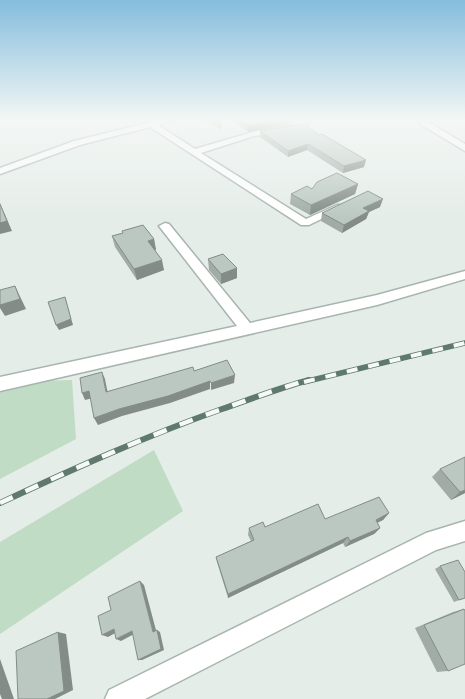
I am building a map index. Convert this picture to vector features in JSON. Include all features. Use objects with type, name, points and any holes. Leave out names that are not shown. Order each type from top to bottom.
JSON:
[{"type":"street","points":[[0,171],[51,153]]},
{"type":"street","points":[[195,153],[305,223],[350,202]]},
{"type":"street","points":[[164,226],[247,329]]},
{"type":"street","points":[[0,384],[376,300],[465,275]]},
{"type":"street","points":[[118,699],[433,540],[465,531]]},
{"type":"green space","points":[[72,380],[76,439],[0,479],[0,391],[38,381]]},
{"type":"green space","points":[[154,450],[183,511],[0,634],[0,542]]},
{"type":"building","points":[[322,153],[354,153],[366,160],[344,166]]},
{"type":"building","points":[[337,173],[358,184],[311,205],[291,194],[307,186],[312,189],[317,182]]},
{"type":"building","points":[[368,191],[383,199],[363,208],[369,211],[344,225],[322,213]]},
{"type":"building","points":[[0,204],[7,221],[0,223]]},
{"type":"building","points":[[143,225],[154,239],[148,241],[162,260],[134,269],[112,236]]},
{"type":"building","points":[[223,254],[237,268],[221,274],[208,259]]},
{"type":"building","points":[[15,286],[20,299],[0,305],[0,290]]},
{"type":"building","points":[[65,297],[71,319],[56,325],[48,302]]},
{"type":"building","points":[[227,360],[235,375],[211,383],[210,381],[168,396],[119,409],[94,418],[89,391],[82,393],[80,378],[102,372],[106,392],[193,367],[194,371]]},
{"type":"building","points":[[465,457],[465,490],[460,492],[440,469]]},
{"type":"building","points":[[379,497],[389,513],[376,520],[380,528],[350,541],[348,537],[228,594],[216,557],[254,540],[249,528],[263,522],[265,527],[318,504],[325,519]]},
{"type":"building","points":[[458,560],[465,572],[465,598],[459,600],[440,566]]},
{"type":"building","points":[[140,581],[153,632],[157,630],[161,649],[138,660],[132,631],[116,639],[114,629],[102,635],[98,616],[111,610],[108,597]]},
{"type":"building","points":[[464,609],[465,664],[448,671],[424,625]]},
{"type":"building","points":[[58,632],[64,691],[47,699],[18,699],[16,651]]},
{"type":"railway","points":[[304,382],[465,343]]},
{"type":"railway","points":[[0,503],[82,465],[166,430],[287,386],[309,380]]}]
